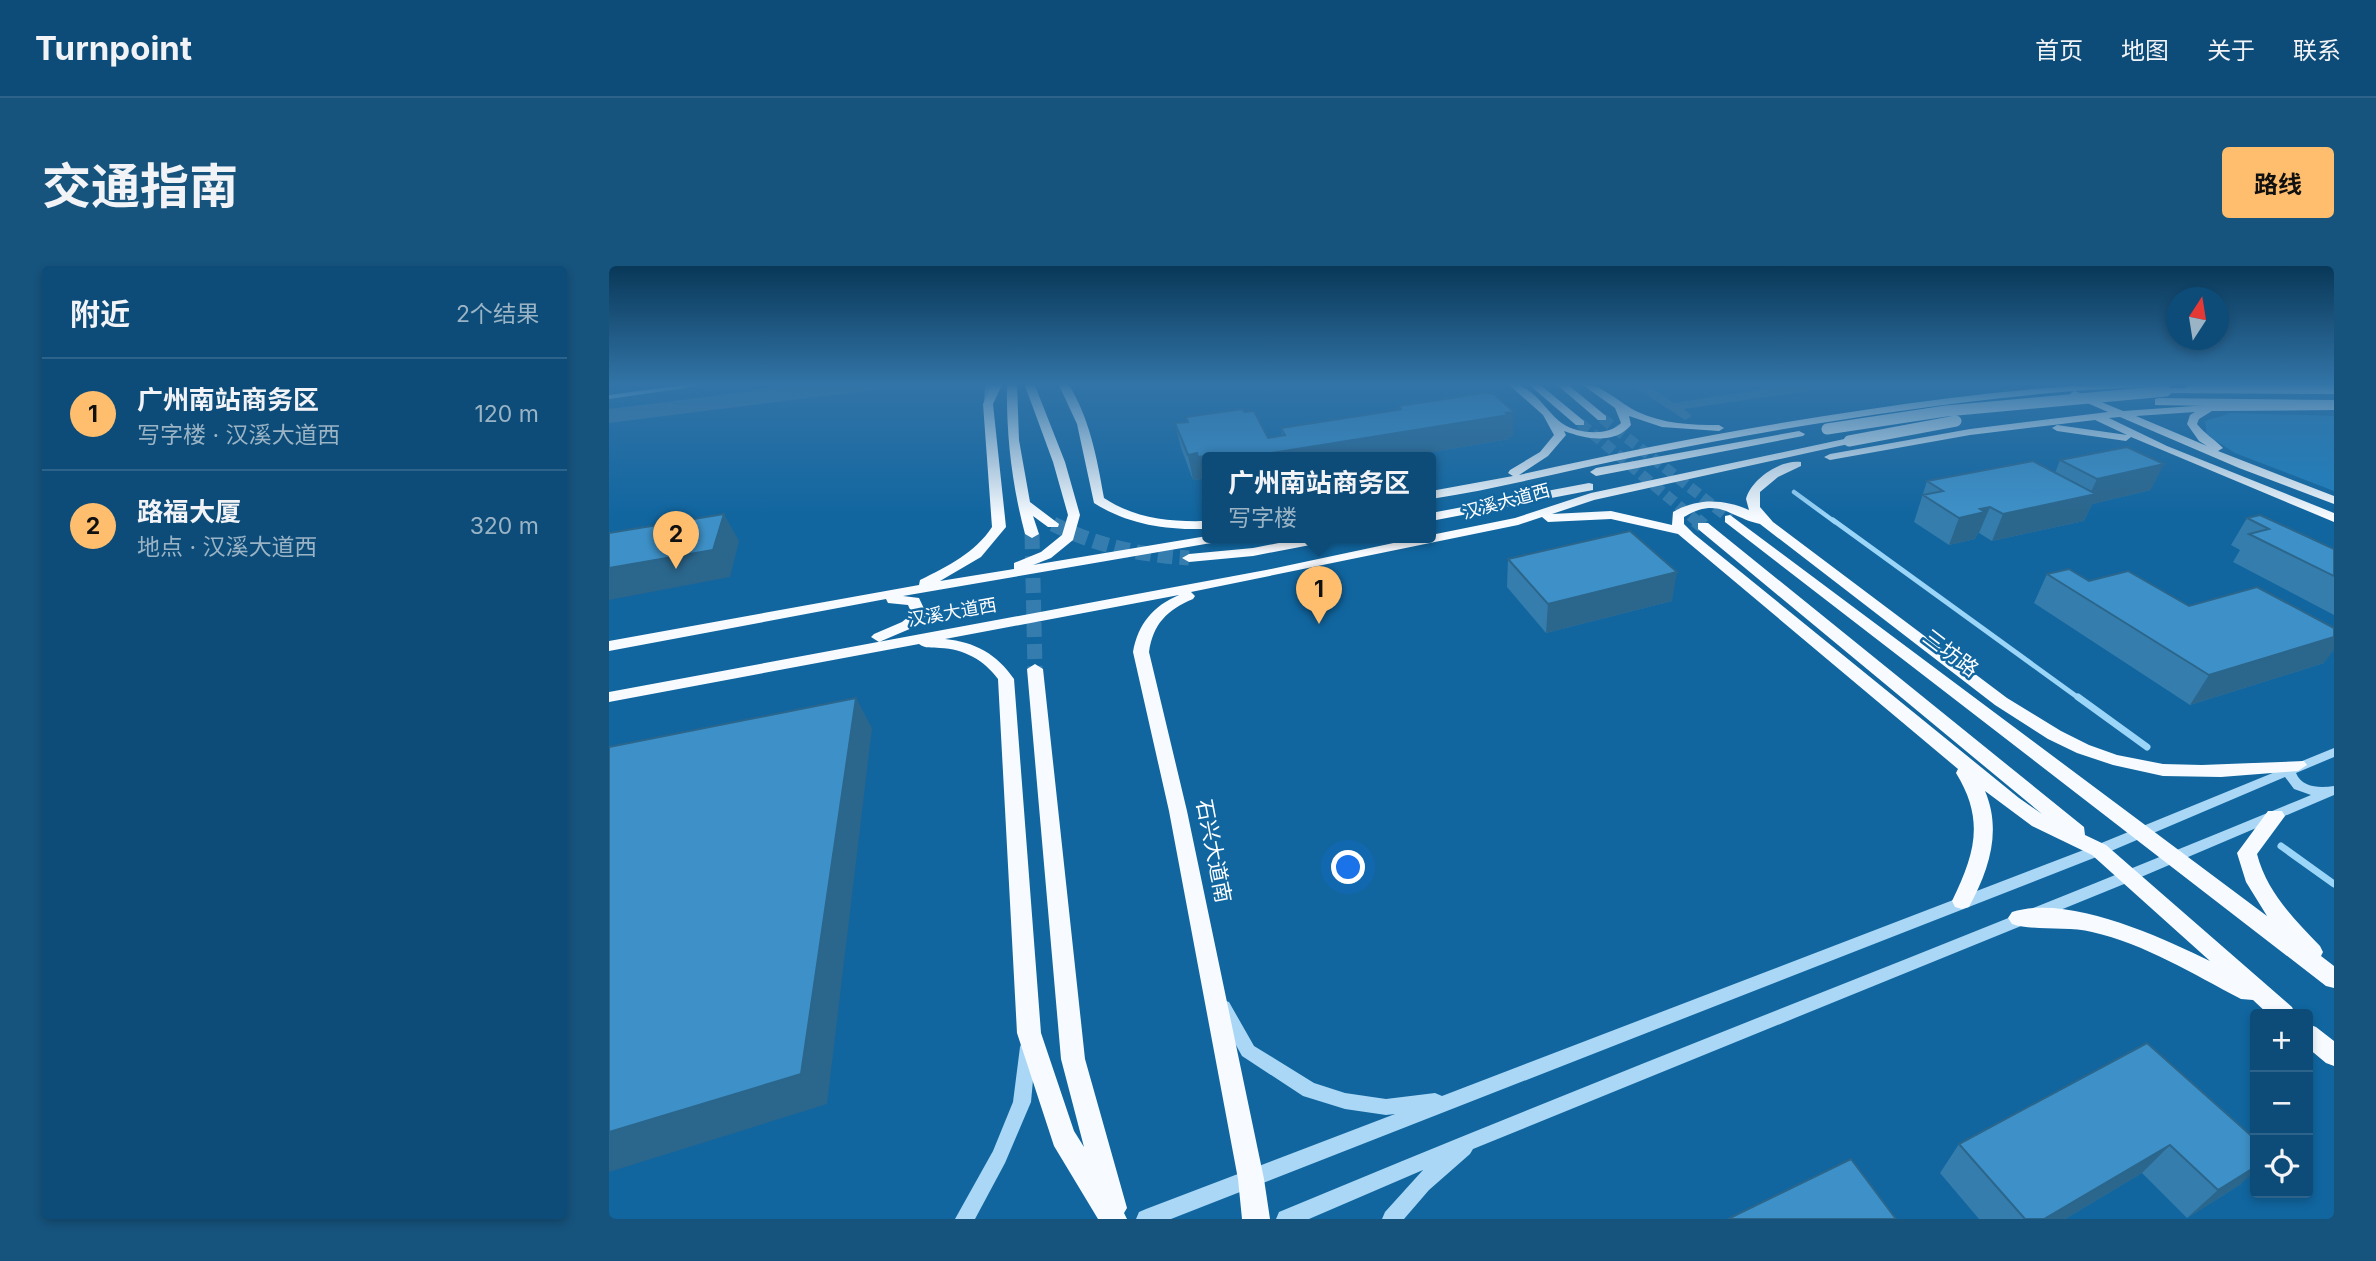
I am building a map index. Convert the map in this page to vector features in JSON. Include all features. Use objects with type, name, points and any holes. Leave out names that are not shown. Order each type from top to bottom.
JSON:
[{"type":"main road","points":[[907,591],[973,556],[991,541],[999,527],[990,427]]},
{"type":"main road","points":[[1013,427],[1023,503],[1032,534]]},
{"type":"main road","points":[[988,579],[1046,555],[1068,537],[1074,515],[1046,427]]},
{"type":"main road","points":[[1083,427],[1098,500],[1134,519],[1163,524],[1202,525]]},
{"type":"main road","points":[[1492,485],[1532,464],[1544,454],[1560,435],[1557,427]]},
{"type":"main road","points":[[1561,427],[1591,435],[1615,432],[1624,427]]},
{"type":"main road","points":[[1492,485],[1626,453],[1767,427]]},
{"type":"main road","name":"汉溪大道西","points":[[1436,494],[1596,472],[1838,427]]},
{"type":"main road","name":"汉溪大道西","points":[[1436,538],[1518,521],[1591,497],[1849,441],[1929,427]]},
{"type":"main road","points":[[1518,521],[1988,427]]},
{"type":"main road","points":[[2010,427],[2074,429],[2117,435],[2163,448]]},
{"type":"main road","points":[[2120,427],[2163,448],[2334,518]]},
{"type":"main road","points":[[2154,427],[2243,466],[2334,500]]},
{"type":"main road","points":[[2194,427],[2243,466]]},
{"type":"main road","points":[[1436,516],[1626,479],[1755,461]]},
{"type":"main road","points":[[1768,525],[1753,505],[1752,496],[1773,473],[1797,464]]},
{"type":"main road","points":[[2221,471],[2217,465],[2243,466]]},
{"type":"main road","points":[[1074,515],[1085,513],[1098,500]]},
{"type":"main road","points":[[1023,503],[1053,524]]},
{"type":"main road","points":[[2099,850],[2024,812],[1949,754],[1687,534],[1678,525],[1678,515],[1698,506],[1715,505],[1741,509],[1768,525],[2023,718],[2069,743],[2105,758],[2168,771],[2293,768]]},
{"type":"main road","points":[[1518,521],[1611,515],[1659,524],[1687,534]]},
{"type":"main road","name":"三坊路","points":[[1730,519],[2172,857]]},
{"type":"main road","points":[[1703,526],[2099,850],[2276,1008]]},
{"type":"main road","name":"汉溪大道西","points":[[609,646],[1202,541]]},
{"type":"main road","points":[[1189,558],[1244,553],[1299,543]]},
{"type":"main road","name":"汉溪大道西","points":[[609,697],[1266,574],[1413,543]]},
{"type":"main road","name":"石兴大道南","points":[[1256,1219],[1251,1179],[1178,811],[1140,652],[1143,635],[1153,618],[1170,603],[1197,592],[1266,574]]},
{"type":"main road","points":[[850,650],[907,625],[920,615],[914,601],[862,601]]},
{"type":"main road","points":[[850,650],[934,643],[956,645],[978,652],[997,665],[1006,679],[1029,1033],[1063,1137],[1115,1219]]},
{"type":"main road","points":[[1035,669],[1073,1059],[1115,1219]]},
{"type":"main road","points":[[1949,754],[1973,783],[1982,803],[1986,832],[1976,874],[1962,901]]},
{"type":"main road","points":[[2275,816],[2247,853],[2250,870],[2273,909],[2334,977]]},
{"type":"main road","points":[[2172,857],[2334,977]]},
{"type":"main road","points":[[2019,918],[2068,919],[2135,937],[2276,1008]]},
{"type":"main road","points":[[2313,1038],[2334,1055]]},
{"type":"street","points":[[1146,1219],[2099,850],[2334,751]]},
{"type":"street","points":[[2293,768],[2295,784],[2305,789],[2332,790]]},
{"type":"street","points":[[1286,1219],[1475,1139],[2129,876],[2332,790]]},
{"type":"street","points":[[1213,990],[1248,1051],[1309,1090],[1345,1101],[1386,1107],[1453,1099]]},
{"type":"street","points":[[965,1219],[999,1157],[1022,1102],[1029,1033]]},
{"type":"street","points":[[1392,1219],[1422,1183],[1475,1139]]},
{"type":"shaded area","points":[[2206,427],[2334,427],[2334,491],[2235,453],[2207,435]]},
{"type":"building","points":[[1177,427],[1263,427],[1268,438],[1285,435],[1281,428],[1431,427],[1278,452],[1202,452],[1202,456],[1198,457],[1197,453],[1188,455]]},
{"type":"building","points":[[2127,447],[2164,464],[2097,479],[2060,460]]},
{"type":"building","points":[[2033,461],[2096,494],[2003,514],[1990,507],[1980,509],[1985,512],[1959,518],[1923,495],[1943,491],[1927,481]]},
{"type":"building","points":[[724,514],[713,550],[609,568],[609,533]]},
{"type":"building","points":[[2260,515],[2334,549],[2334,576],[2249,534],[2269,529],[2247,518]]},
{"type":"building","points":[[1630,531],[1677,572],[1548,604],[1508,559]]},
{"type":"building","points":[[2069,569],[2089,581],[2128,571],[2189,606],[2257,587],[2334,628],[2334,637],[2209,675],[2047,574]]},
{"type":"building","points":[[856,698],[801,1074],[609,1132],[609,747]]},
{"type":"building","points":[[2147,1043],[2250,1135],[2250,1170],[2218,1190],[2170,1145],[2044,1219],[2025,1219],[1959,1144]]},
{"type":"building","points":[[1851,1159],[1896,1219],[1728,1219]]},
{"type":"waterway","points":[[1794,492],[1835,522]]},
{"type":"waterway","points":[[1833,520],[2080,699]]},
{"type":"waterway","points":[[2078,697],[2147,747]]},
{"type":"waterway","points":[[2281,846],[2334,884]]},
{"type":"tunnel","points":[[1585,427],[1698,522]]},
{"type":"tunnel","points":[[1614,427],[1730,519]]},
{"type":"tunnel","points":[[1696,520],[1703,526]]},
{"type":"tunnel","points":[[1053,524],[1119,548],[1153,555],[1189,558]]},
{"type":"tunnel","points":[[1032,534],[1035,669]]},
{"type":"place","name":"路福大厦","points":[[676,569]]},
{"type":"place","name":"广州南站商务区","points":[[1319,624]]}]
